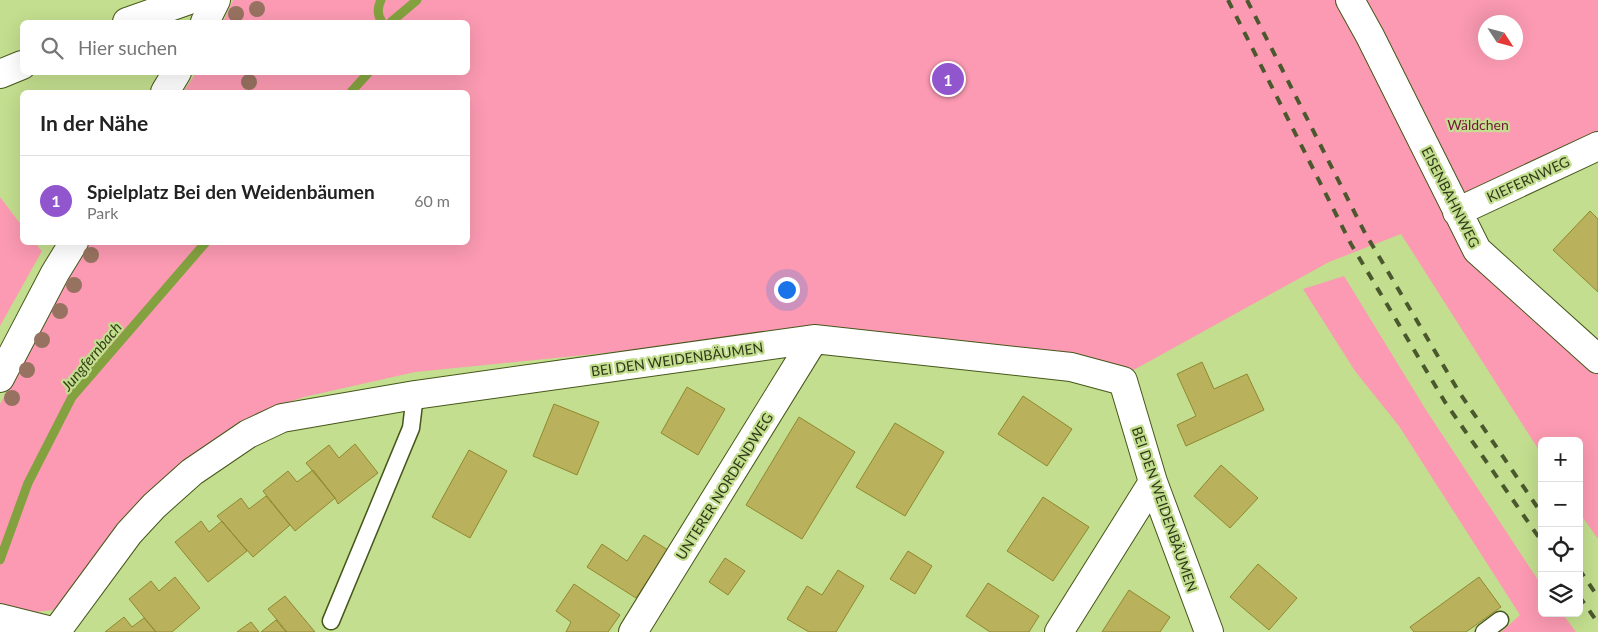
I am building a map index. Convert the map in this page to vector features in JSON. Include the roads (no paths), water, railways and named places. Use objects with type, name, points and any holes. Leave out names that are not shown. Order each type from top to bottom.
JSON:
[{"type":"street","name":"EISENBAHNWEG","points":[[1350,0],[1370,36],[1477,250],[1598,359]]},
{"type":"street","points":[[136,20],[203,5]]},
{"type":"street","points":[[0,74],[20,66]]},
{"type":"street","name":"KIEFERNWEG","points":[[1457,212],[1598,146]]},
{"type":"street","points":[[0,378],[55,273],[72,245]]},
{"type":"street","name":"BEI DEN WEIDENBÄUMEN","points":[[0,618],[56,632],[129,533],[154,506],[192,472],[248,434],[282,418],[415,395],[814,339],[1071,367],[1123,381],[1153,482],[1209,632]]},
{"type":"street","name":"UNTERER NORDENDWEG","points":[[634,632],[814,339]]},
{"type":"street","points":[[1059,632],[1153,482]]},
{"type":"lane","points":[[331,621],[411,428],[415,395]]},
{"type":"lane","points":[[1484,632],[1500,620]]},
{"type":"waterway","points":[[381,0],[378,11],[381,20]]},
{"type":"waterway","name":"Jungfernbach","points":[[393,20],[417,0]]},
{"type":"waterway","name":"Jungfernbach","points":[[353,90],[366,75]]},
{"type":"waterway","name":"Jungfernbach","points":[[0,560],[28,483],[72,397],[203,245]]},
{"type":"railway","points":[[1228,0],[1351,244],[1445,402],[1538,536]]},
{"type":"railway","points":[[1247,0],[1365,233],[1459,392],[1538,508]]},
{"type":"railway","points":[[1581,572],[1598,597]]},
{"type":"railway","points":[[1583,602],[1598,623]]},
{"type":"place","name":"Spielplatz Bei den Weidenbäumen","points":[[948,79]]},
{"type":"park label","name":"Wäldchen","points":[[1478,124]]}]
